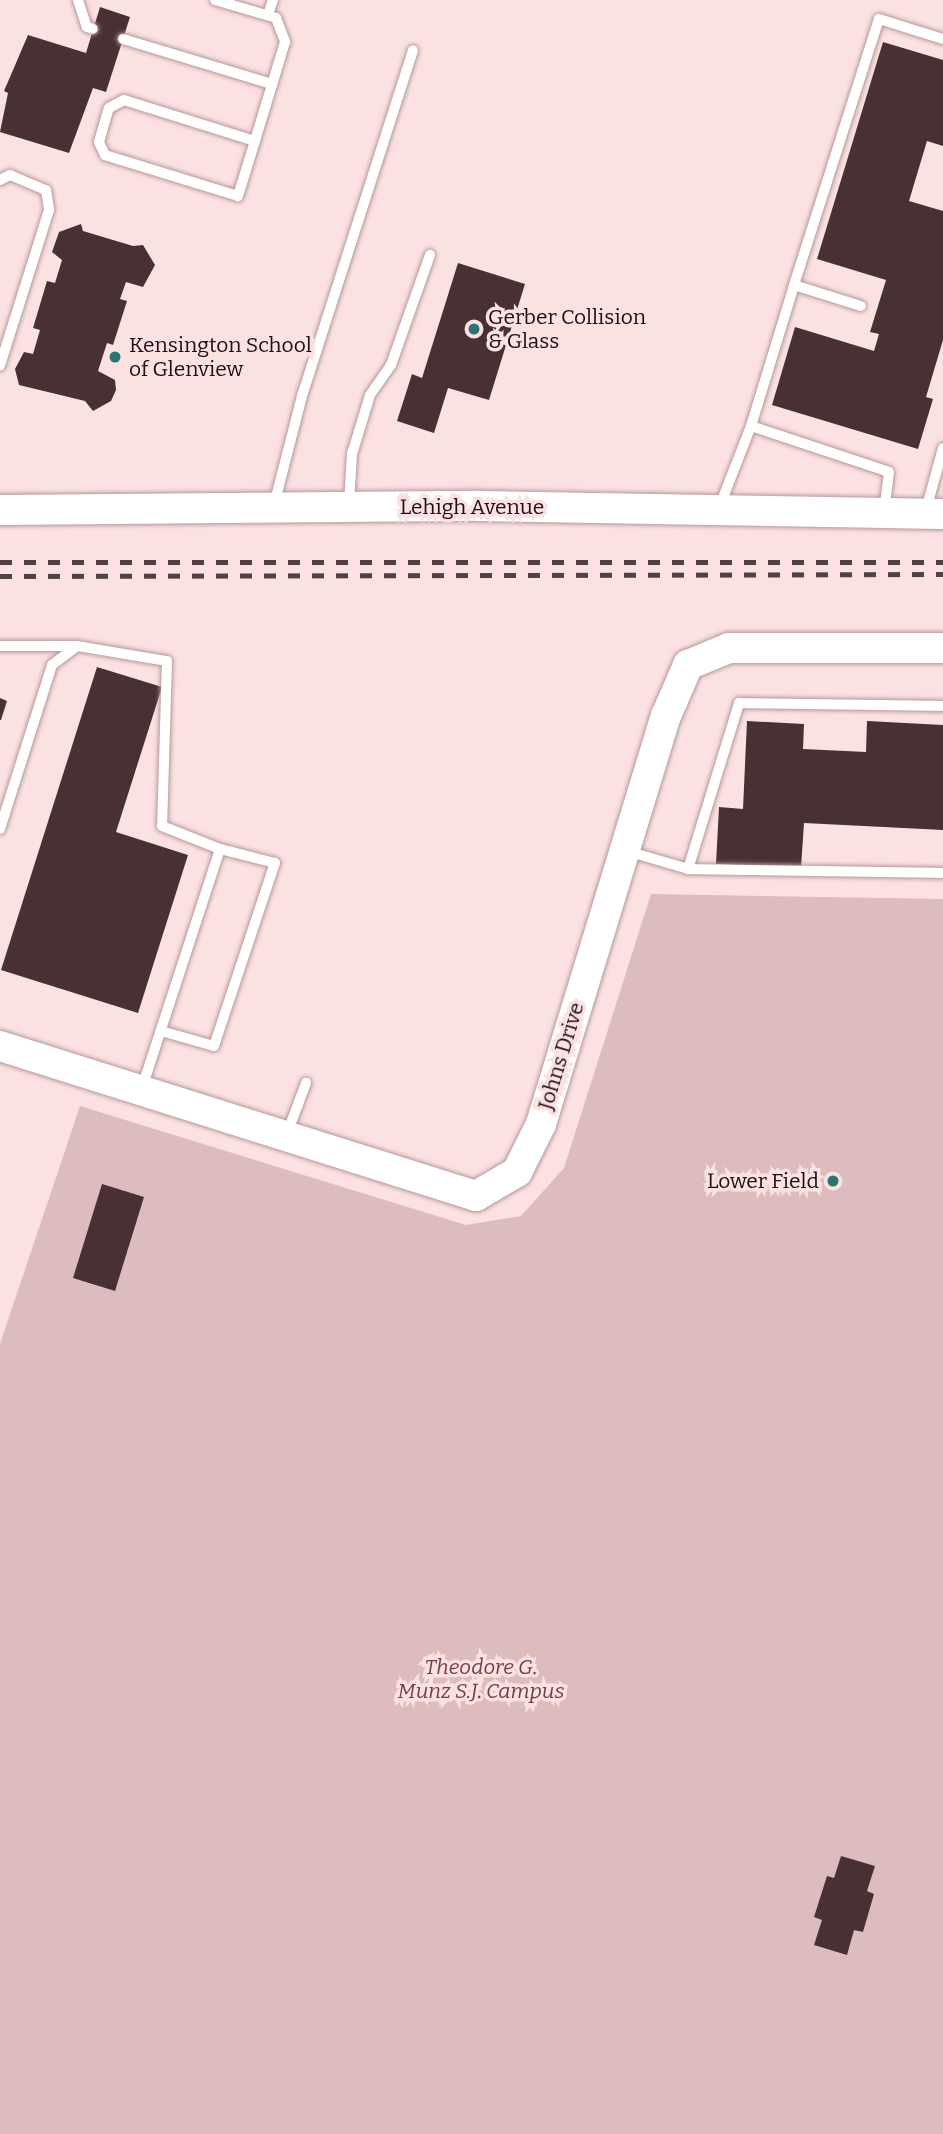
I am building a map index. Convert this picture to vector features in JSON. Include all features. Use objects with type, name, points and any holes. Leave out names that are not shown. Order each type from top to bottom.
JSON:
[{"type":"street","name":"Lehigh Avenue","points":[[0,510],[349,506],[934,514]]},
{"type":"street","name":"Johns Drive","points":[[0,1046],[475,1196],[517,1172],[541,1124],[666,716],[688,665],[729,648],[943,648]]},
{"type":"lane","points":[[78,0],[87,27],[93,29]]},
{"type":"lane","points":[[215,0],[275,18],[285,41],[255,141],[237,196],[105,155],[99,142],[109,108],[124,100],[255,141]]},
{"type":"lane","points":[[268,15],[273,0]]},
{"type":"lane","points":[[718,511],[751,426],[879,19],[943,39]]},
{"type":"lane","points":[[123,39],[272,84]]},
{"type":"lane","points":[[273,508],[302,396],[413,50]]},
{"type":"lane","points":[[0,180],[10,176],[46,190],[49,210],[0,365]]},
{"type":"lane","points":[[349,506],[352,454],[370,395],[391,365],[430,255]]},
{"type":"lane","points":[[794,285],[861,306]]},
{"type":"lane","points":[[751,426],[889,472],[884,514]]},
{"type":"lane","points":[[934,514],[943,448]]},
{"type":"lane","points":[[0,646],[77,646],[167,661],[162,825],[220,849],[275,863],[214,1046],[161,1031]]},
{"type":"lane","points":[[0,829],[52,665],[77,646]]},
{"type":"lane","points":[[688,869],[739,703],[943,706]]},
{"type":"lane","points":[[141,1091],[220,849]]},
{"type":"lane","points":[[624,850],[688,869],[943,873]]},
{"type":"lane","points":[[285,1138],[306,1083]]},
{"type":"green space","name":"Theodore G. Munz S.J. Campus","points":[[651,894],[943,899],[943,2134],[0,2134],[0,1344],[80,1106],[466,1225],[521,1216],[564,1168]]},
{"type":"building","points":[[100,7],[130,17],[106,92],[93,88],[69,153],[0,132],[8,93],[4,91],[28,35],[86,53]]},
{"type":"building","points":[[883,42],[943,60],[943,146],[927,141],[909,201],[943,211],[943,340],[926,397],[933,399],[918,449],[772,405],[795,327],[874,351],[879,334],[870,332],[886,280],[817,259]]},
{"type":"building","points":[[81,224],[83,231],[133,246],[143,245],[155,265],[143,287],[126,282],[120,299],[127,301],[113,345],[107,343],[98,371],[115,380],[116,390],[111,401],[93,411],[85,401],[19,385],[15,369],[24,352],[33,354],[40,330],[33,328],[47,281],[55,283],[62,260],[52,252],[59,232]]},
{"type":"building","name":"Gerber Collision & Glass","points":[[458,263],[525,284],[489,400],[448,388],[434,433],[397,421],[412,374],[422,378]]},
{"type":"building","points":[[97,667],[162,687],[116,832],[188,855],[138,1013],[1,970]]},
{"type":"building","points":[[0,698],[7,701],[1,720],[0,720]]},
{"type":"building","points":[[747,721],[804,724],[803,749],[866,752],[867,721],[943,725],[943,830],[804,823],[801,868],[716,864],[719,807],[743,809]]},
{"type":"building","points":[[102,1184],[144,1197],[115,1291],[73,1278]]},
{"type":"building","points":[[841,1856],[875,1866],[867,1891],[874,1894],[863,1932],[854,1930],[847,1955],[814,1945],[822,1920],[814,1917],[827,1876],[834,1878]]},
{"type":"railway","points":[[0,562],[943,562]]},
{"type":"railway","points":[[0,576],[943,574]]},
{"type":"place","name":"Gerber Collision & Glass","points":[[474,329]]},
{"type":"place","name":"Kensington School of Glenview","points":[[115,357]]},
{"type":"place","name":"Lower Field","points":[[833,1181]]}]
